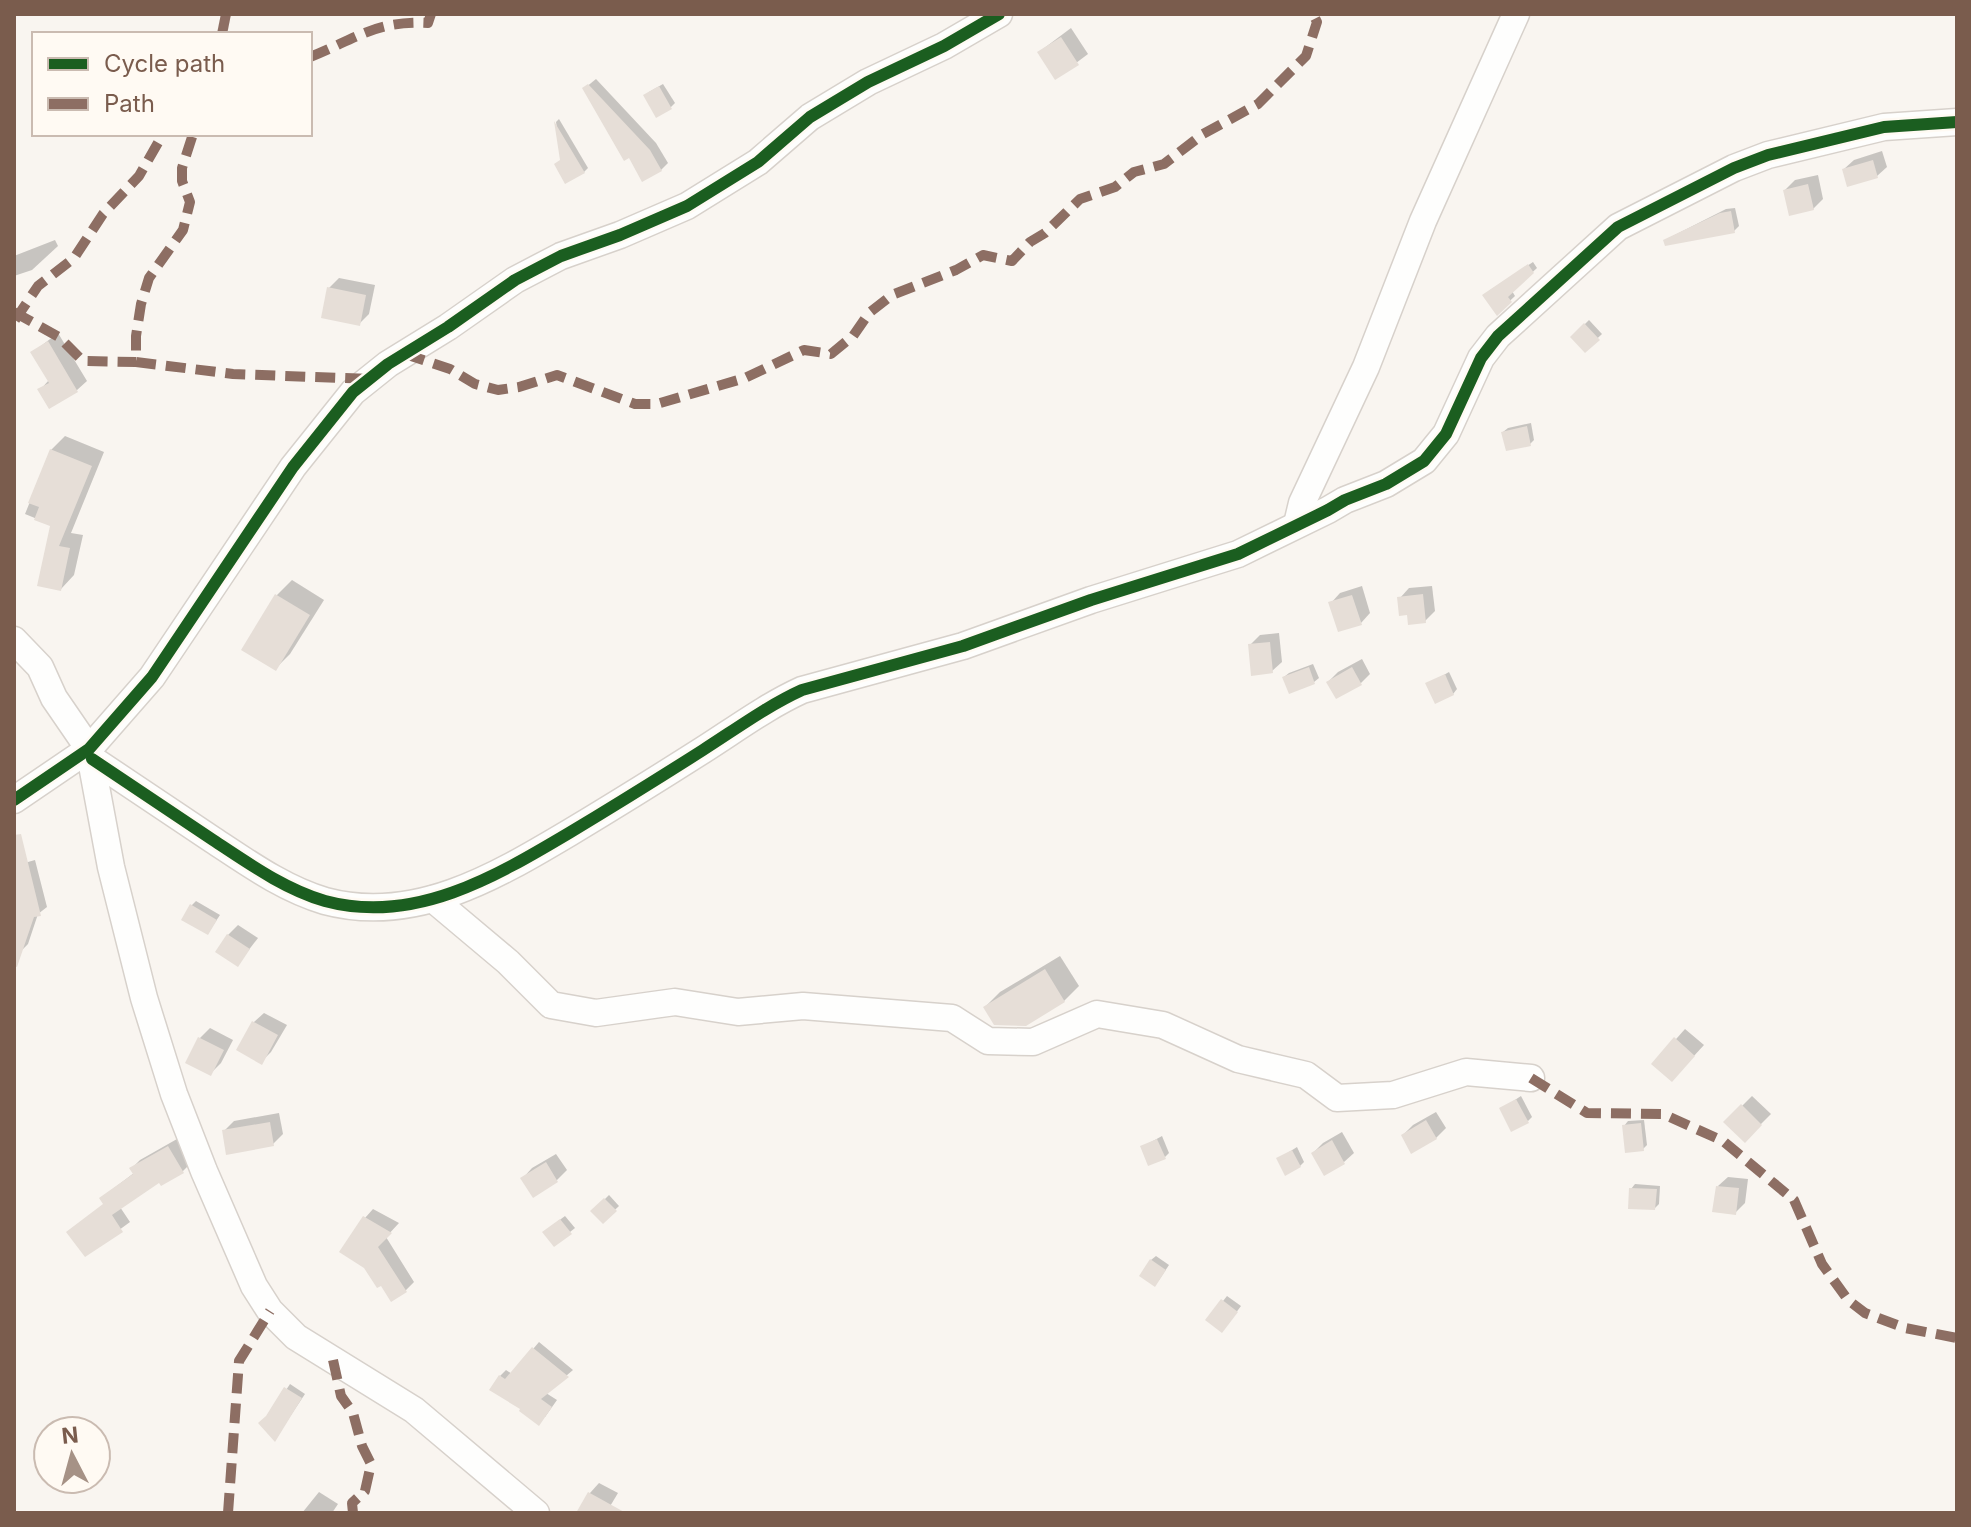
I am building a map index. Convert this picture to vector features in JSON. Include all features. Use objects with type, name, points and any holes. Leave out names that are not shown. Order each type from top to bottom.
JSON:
[{"type":"street","points":[[14,800],[90,754],[152,677],[293,467],[353,392],[388,364],[515,280],[561,256],[687,206],[758,162],[810,117],[868,82],[944,46],[999,14]]},
{"type":"street","points":[[1297,524],[1302,503],[1366,367],[1423,221],[1516,14]]},
{"type":"street","points":[[90,754],[242,859],[289,887],[326,901],[370,907],[418,904],[463,891],[510,868],[780,700],[802,690],[963,646],[1091,600],[1238,554],[1345,500],[1386,484],[1424,461],[1446,434],[1481,358],[1498,336],[1618,227],[1734,168],[1768,155],[1884,127],[1957,122]]},
{"type":"street","points":[[14,640],[40,667],[54,698],[90,754],[111,867],[148,1011],[179,1107],[254,1286],[270,1311],[296,1337],[414,1410],[536,1513]]},
{"type":"street","points":[[433,899],[508,962],[551,1005],[596,1013],[675,1002],[738,1012],[803,1006],[952,1018],[988,1041],[1033,1042],[1097,1014],[1163,1025],[1238,1059],[1306,1075],[1337,1098],[1393,1095],[1466,1072],[1531,1078]]},
{"type":"building","points":[[1061,37],[1079,65],[1055,80],[1037,52]]},
{"type":"building","points":[[588,84],[650,150],[662,171],[642,182],[629,158],[624,161],[582,88]]},
{"type":"building","points":[[659,86],[672,109],[656,118],[643,95]]},
{"type":"building","points":[[554,121],[585,173],[565,184],[554,164],[560,160]]},
{"type":"building","points":[[1873,160],[1878,178],[1847,187],[1842,169]]},
{"type":"building","points":[[1808,184],[1814,210],[1789,216],[1783,190]]},
{"type":"building","points":[[1731,211],[1735,233],[1665,246],[1663,240],[1720,213]]},
{"type":"building","points":[[1528,264],[1534,273],[1508,297],[1512,302],[1497,316],[1482,295]]},
{"type":"building","points":[[327,287],[366,295],[360,326],[321,318]]},
{"type":"building","points":[[1584,323],[1600,340],[1585,353],[1570,337]]},
{"type":"building","points":[[48,341],[78,392],[49,409],[37,389],[49,383],[30,352]]},
{"type":"building","points":[[1527,426],[1531,446],[1506,451],[1501,432]]},
{"type":"building","points":[[50,449],[92,466],[59,546],[70,548],[61,591],[37,586],[50,526],[34,520],[39,507],[28,503]]},
{"type":"building","points":[[275,594],[310,615],[276,671],[241,650]]},
{"type":"building","points":[[1423,594],[1426,623],[1408,625],[1407,615],[1399,616],[1397,597]]},
{"type":"building","points":[[1352,595],[1362,625],[1338,632],[1328,602]]},
{"type":"building","points":[[1270,642],[1273,673],[1251,676],[1248,644]]},
{"type":"building","points":[[1309,667],[1315,684],[1289,694],[1282,677]]},
{"type":"building","points":[[1352,667],[1362,685],[1336,699],[1326,682]]},
{"type":"building","points":[[1445,674],[1454,695],[1435,704],[1425,683]]},
{"type":"building","points":[[21,834],[41,916],[34,917],[17,967],[14,966],[14,835]]},
{"type":"building","points":[[190,904],[217,920],[208,935],[181,920]]},
{"type":"building","points":[[227,934],[250,949],[238,967],[215,952]]},
{"type":"building","points":[[1045,969],[1065,1002],[1026,1026],[994,1025],[983,1007]]},
{"type":"building","points":[[252,1021],[278,1035],[262,1065],[236,1050]]},
{"type":"building","points":[[198,1037],[224,1050],[211,1076],[185,1063]]},
{"type":"building","points":[[1674,1037],[1695,1056],[1672,1082],[1651,1064]]},
{"type":"building","points":[[1516,1099],[1529,1123],[1511,1132],[1499,1108]]},
{"type":"building","points":[[1741,1104],[1762,1125],[1745,1143],[1723,1122]]},
{"type":"building","points":[[1426,1120],[1437,1139],[1411,1154],[1401,1135]]},
{"type":"building","points":[[270,1122],[274,1146],[226,1155],[222,1130]]},
{"type":"building","points":[[1641,1123],[1644,1151],[1625,1153],[1622,1125]]},
{"type":"building","points":[[1157,1139],[1166,1159],[1148,1166],[1140,1146]]},
{"type":"building","points":[[1332,1140],[1345,1164],[1324,1176],[1311,1153]]},
{"type":"building","points":[[168,1146],[184,1173],[161,1186],[159,1183],[112,1215],[123,1232],[85,1257],[66,1232],[103,1204],[99,1198],[133,1174],[129,1168]]},
{"type":"building","points":[[1292,1150],[1301,1167],[1285,1176],[1276,1158]]},
{"type":"building","points":[[546,1162],[558,1182],[533,1198],[520,1178]]},
{"type":"building","points":[[1716,1186],[1739,1188],[1736,1215],[1712,1212]]},
{"type":"building","points":[[1629,1188],[1657,1189],[1655,1210],[1628,1209]]},
{"type":"building","points":[[604,1198],[617,1211],[603,1224],[590,1211]]},
{"type":"building","points":[[363,1216],[392,1233],[378,1247],[407,1292],[391,1302],[364,1268],[339,1252]]},
{"type":"building","points":[[560,1219],[572,1234],[554,1247],[542,1232]]},
{"type":"building","points":[[1150,1259],[1166,1270],[1155,1287],[1139,1276]]},
{"type":"building","points":[[1221,1299],[1238,1312],[1222,1333],[1205,1320]]},
{"type":"building","points":[[532,1347],[569,1377],[541,1399],[552,1407],[539,1426],[520,1409],[489,1390],[499,1375],[505,1379]]},
{"type":"building","points":[[284,1387],[302,1398],[275,1442],[258,1423]]},
{"type":"building","points":[[588,1492],[626,1513],[576,1513]]},
{"type":"marked path","points":[[222,32],[226,14]]},
{"type":"marked path","points":[[312,56],[380,28],[428,23],[431,14]]},
{"type":"marked path","points":[[405,354],[450,369],[475,384],[498,390],[557,375],[635,404],[657,404],[745,378],[804,350],[831,354],[853,336],[869,313],[892,295],[956,270],[983,255],[1012,261],[1080,199],[1115,187],[1134,172],[1164,164],[1203,134],[1258,104],[1306,56],[1317,22],[1313,14]]},
{"type":"marked path","points":[[15,320],[38,286],[74,258],[103,214],[139,176],[162,136]]},
{"type":"marked path","points":[[14,312],[59,337],[83,361],[136,362],[136,336],[149,278],[183,230],[190,202],[182,181],[182,168],[192,136]]},
{"type":"marked path","points":[[136,362],[233,374],[370,379]]},
{"type":"marked path","points":[[1531,1078],[1587,1113],[1663,1114],[1723,1141],[1794,1200],[1822,1264],[1848,1300],[1865,1313],[1905,1328],[1957,1338]]},
{"type":"marked path","points":[[228,1513],[239,1361],[270,1311]]},
{"type":"marked path","points":[[333,1360],[341,1396],[353,1413],[362,1446],[371,1464],[365,1491],[352,1503],[353,1513]]},
{"type":"cycle path","points":[[14,800],[89,749],[152,677],[293,467],[353,392],[388,364],[515,280],[561,256],[687,206],[758,162],[810,117],[868,82],[944,46],[999,14]]},
{"type":"cycle path","points":[[92,759],[253,866],[310,896],[358,907],[390,907],[422,902],[453,892],[541,850],[764,710],[802,690],[963,646],[1091,600],[1238,554],[1345,500],[1386,484],[1424,461],[1446,434],[1481,358],[1498,336],[1618,227],[1734,168],[1768,155],[1884,127],[1957,122]]}]
